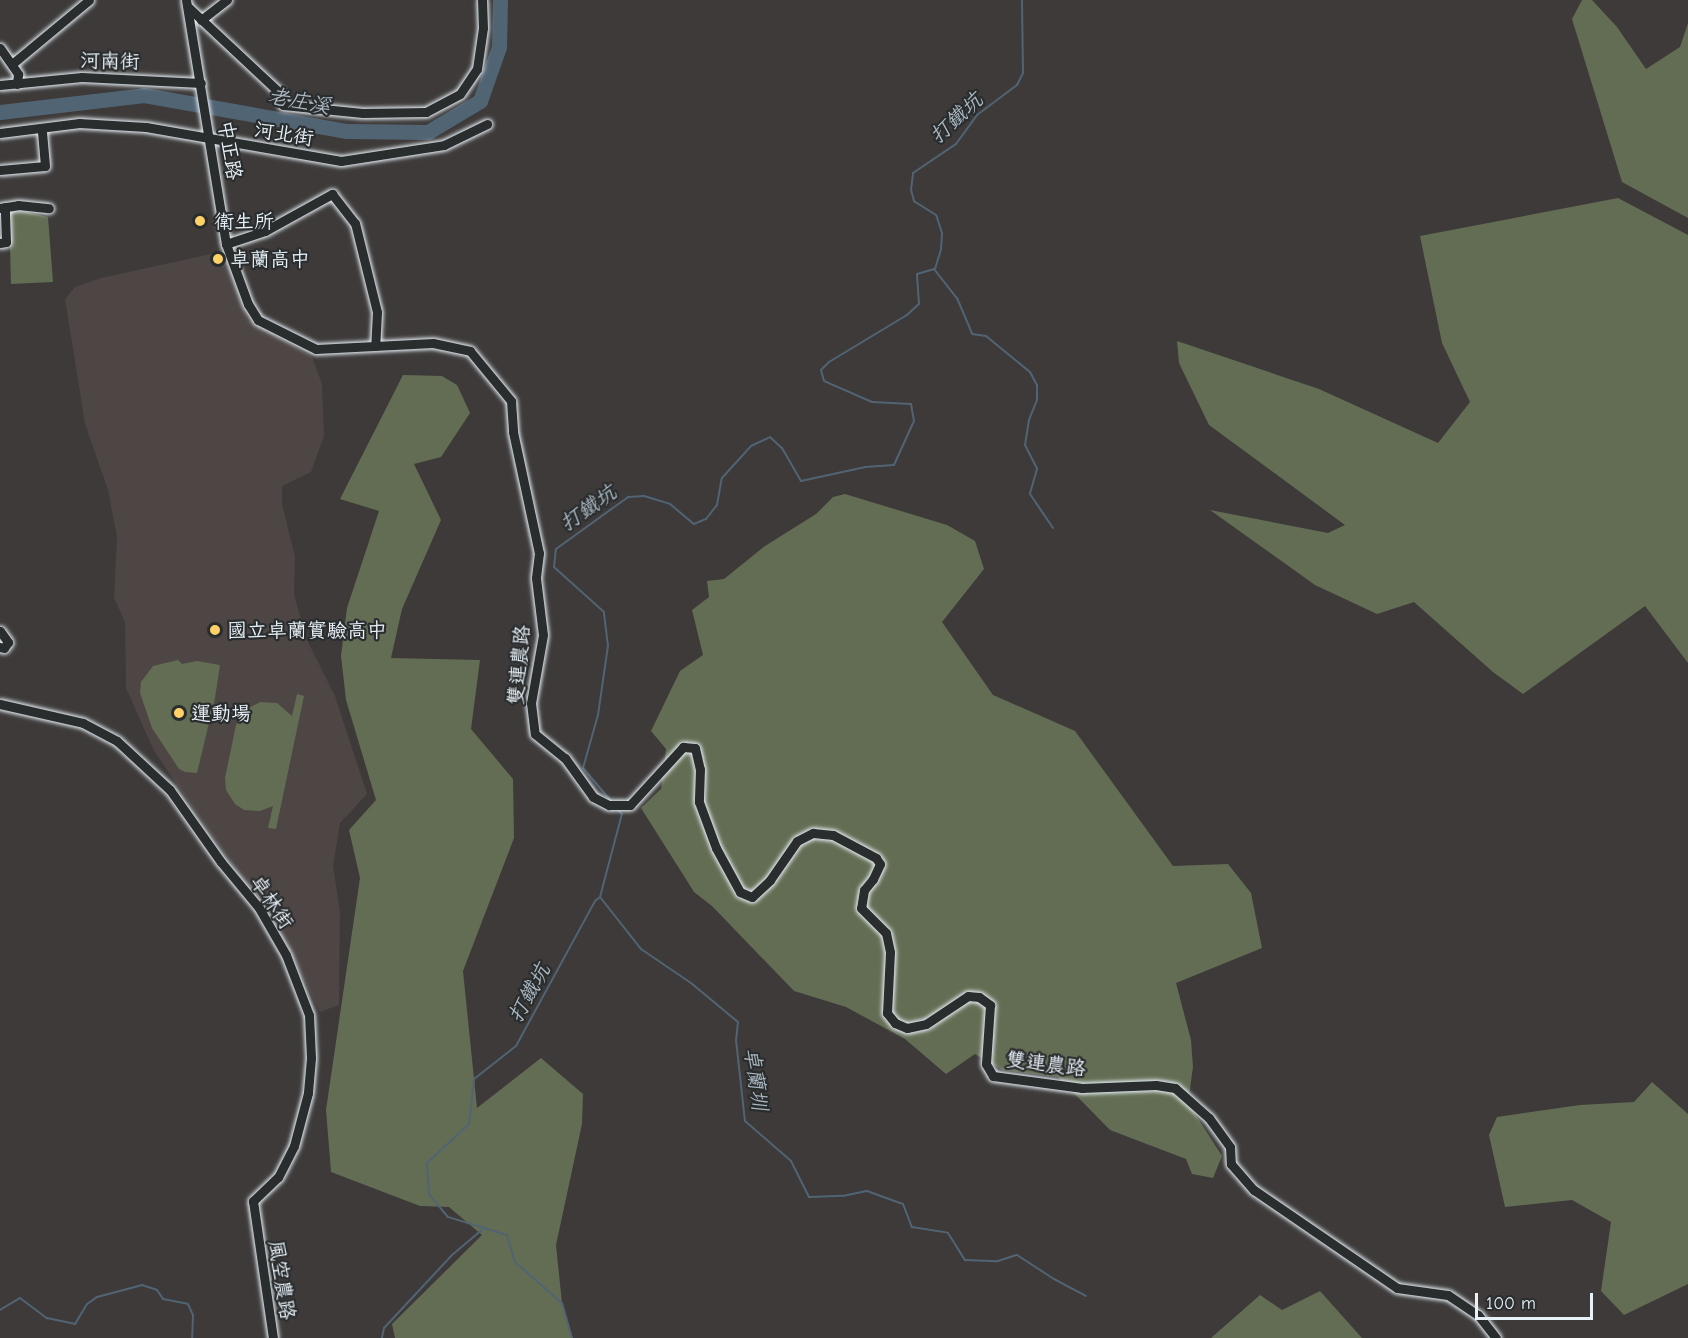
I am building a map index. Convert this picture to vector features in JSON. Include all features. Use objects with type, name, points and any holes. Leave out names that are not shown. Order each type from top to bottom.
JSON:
[{"type":"street","points":[[12,64],[89,0]]},
{"type":"street","points":[[201,20],[227,0]]},
{"type":"street","points":[[186,3],[201,20],[280,93],[283,105],[363,113],[426,112],[460,94],[477,69],[483,27],[482,0]]},
{"type":"street","name":"中正路","points":[[186,3],[202,86],[226,244],[248,304],[258,320],[316,350],[375,346]]},
{"type":"street","points":[[0,48],[18,74],[17,84]]},
{"type":"street","name":"河南街","points":[[0,85],[82,77],[202,86]]},
{"type":"street","name":"河北街","points":[[0,133],[78,123],[146,127],[341,162],[444,145],[487,124]]},
{"type":"street","points":[[0,170],[45,166],[42,128]]},
{"type":"street","points":[[226,244],[265,231],[332,194],[356,223],[377,312],[375,346]]},
{"type":"street","points":[[0,243],[6,242],[3,207],[49,208]]},
{"type":"street","name":"雙連農路","points":[[375,346],[433,343],[470,351],[511,401],[513,432],[539,553],[536,578],[543,635],[531,703],[535,734],[565,758],[593,797],[609,805],[630,805],[683,747],[695,748],[700,769],[699,802],[716,848],[740,892],[752,897],[770,880],[797,841],[813,833],[833,835],[876,858],[880,864],[864,890],[861,908],[886,933],[890,952],[887,1013],[895,1023],[907,1028],[926,1024],[968,996],[979,997],[990,1005],[986,1064],[993,1076],[1082,1088],[1156,1085],[1175,1088],[1209,1118],[1230,1147],[1231,1164],[1254,1190],[1397,1288],[1448,1294],[1478,1315],[1496,1338]]},
{"type":"street","points":[[0,631],[8,642],[4,648],[0,647]]},
{"type":"street","name":"卓林街","points":[[0,704],[83,723],[117,741],[170,790],[221,862],[259,908],[286,955],[309,1015],[311,1058],[308,1093],[294,1146],[278,1177],[253,1201],[255,1228]]},
{"type":"street","name":"風空農路","points":[[255,1228],[273,1338]]},
{"type":"shaded area","name":"國立卓蘭實驗高中","points":[[224,251],[247,319],[312,357],[322,384],[324,436],[311,472],[282,486],[282,504],[295,557],[294,594],[306,638],[335,696],[367,794],[340,823],[333,866],[340,912],[339,1005],[320,1012],[288,946],[154,751],[126,688],[125,622],[114,598],[117,537],[108,490],[85,424],[65,299],[75,287],[101,278]]},
{"type":"green space","points":[[1582,0],[1592,0],[1617,27],[1646,69],[1680,47],[1688,23],[1688,218],[1622,182],[1572,19]]},
{"type":"green space","points":[[1618,198],[1688,235],[1688,663],[1645,606],[1523,694],[1493,672],[1414,602],[1377,614],[1315,585],[1210,510],[1328,533],[1345,525],[1209,425],[1179,363],[1177,341],[1319,389],[1438,443],[1470,402],[1442,343],[1420,236]]},
{"type":"green space","points":[[9,208],[48,217],[53,282],[11,284]]},
{"type":"green space","points":[[403,375],[442,376],[457,385],[470,413],[441,457],[414,464],[441,520],[402,609],[391,658],[480,660],[471,729],[513,779],[514,838],[463,971],[477,1108],[541,1058],[583,1094],[582,1124],[556,1245],[562,1303],[572,1338],[395,1338],[392,1324],[482,1235],[449,1207],[420,1206],[331,1172],[326,1110],[360,878],[349,830],[376,800],[346,700],[341,656],[347,608],[379,511],[340,499]]},
{"type":"green space","points":[[845,494],[947,525],[975,541],[984,569],[942,622],[993,695],[1075,731],[1173,866],[1228,864],[1251,893],[1262,948],[1176,983],[1191,1040],[1193,1067],[1188,1103],[1222,1156],[1213,1178],[1192,1174],[1186,1159],[1110,1130],[1058,1077],[1002,1070],[975,1054],[946,1074],[905,1039],[846,1007],[794,991],[712,906],[694,892],[641,808],[661,789],[666,749],[651,731],[680,671],[703,655],[692,610],[709,597],[707,581],[724,579],[765,546],[816,514],[833,497]]},
{"type":"green space","name":"運動場","points":[[178,660],[182,664],[197,661],[220,665],[215,698],[197,773],[179,769],[152,728],[140,693],[141,682],[153,666]]},
{"type":"green space","points":[[297,694],[304,696],[276,829],[268,828],[273,806],[260,811],[244,810],[235,804],[226,790],[225,778],[236,725],[243,711],[260,702],[277,703],[292,716]]},
{"type":"green space","points":[[1652,1082],[1688,1114],[1688,1284],[1624,1315],[1601,1291],[1611,1222],[1572,1200],[1505,1207],[1489,1135],[1497,1117],[1580,1105],[1634,1102]]},
{"type":"green space","points":[[1320,1291],[1362,1338],[1211,1338],[1260,1295],[1282,1310]]},
{"type":"waterway","name":"老庄溪","points":[[0,112],[144,95],[347,131],[428,132],[480,101],[499,47],[500,0]]},
{"type":"waterway","name":"打鐵坑","points":[[611,801],[583,768],[598,715],[608,646],[604,612],[554,567],[556,549],[628,497],[644,496],[670,504],[694,524],[706,519],[717,505],[722,478],[751,446],[770,437],[782,448],[801,481],[865,467],[894,465],[914,421],[911,404],[872,402],[824,381],[821,370],[829,362],[907,315],[919,304],[917,274],[935,269],[941,249],[942,233],[936,215],[914,201],[911,190],[913,173],[956,144],[977,115],[1017,85],[1023,73],[1022,0]]},
{"type":"waterway","points":[[934,269],[957,298],[972,334],[986,336],[1030,372],[1037,385],[1037,400],[1029,420],[1025,445],[1037,469],[1030,494],[1053,528]]},
{"type":"waterway","name":"打鐵坑","points":[[572,1338],[562,1303],[515,1262],[507,1235],[448,1217],[429,1194],[427,1163],[469,1124],[474,1079],[516,1046],[595,901],[600,897],[622,814],[616,808]]},
{"type":"waterway","name":"卓蘭圳","points":[[600,897],[641,949],[691,983],[738,1022],[736,1040],[745,1121],[791,1161],[809,1197],[843,1196],[867,1191],[903,1204],[912,1227],[948,1233],[965,1260],[998,1261],[1017,1255],[1086,1296]]},
{"type":"waterway","points":[[382,1338],[384,1328],[452,1255],[483,1229]]},
{"type":"waterway","points":[[0,1310],[20,1298],[47,1318],[75,1324],[87,1304],[97,1297],[142,1285],[157,1290],[163,1299],[188,1304],[193,1315],[192,1338]]},
{"type":"place","name":"衛生所","points":[[200,221]]},
{"type":"place","name":"卓蘭高中","points":[[218,259]]},
{"type":"place","name":"國立卓蘭實驗高中","points":[[215,630]]},
{"type":"place","name":"運動場","points":[[179,713]]}]
